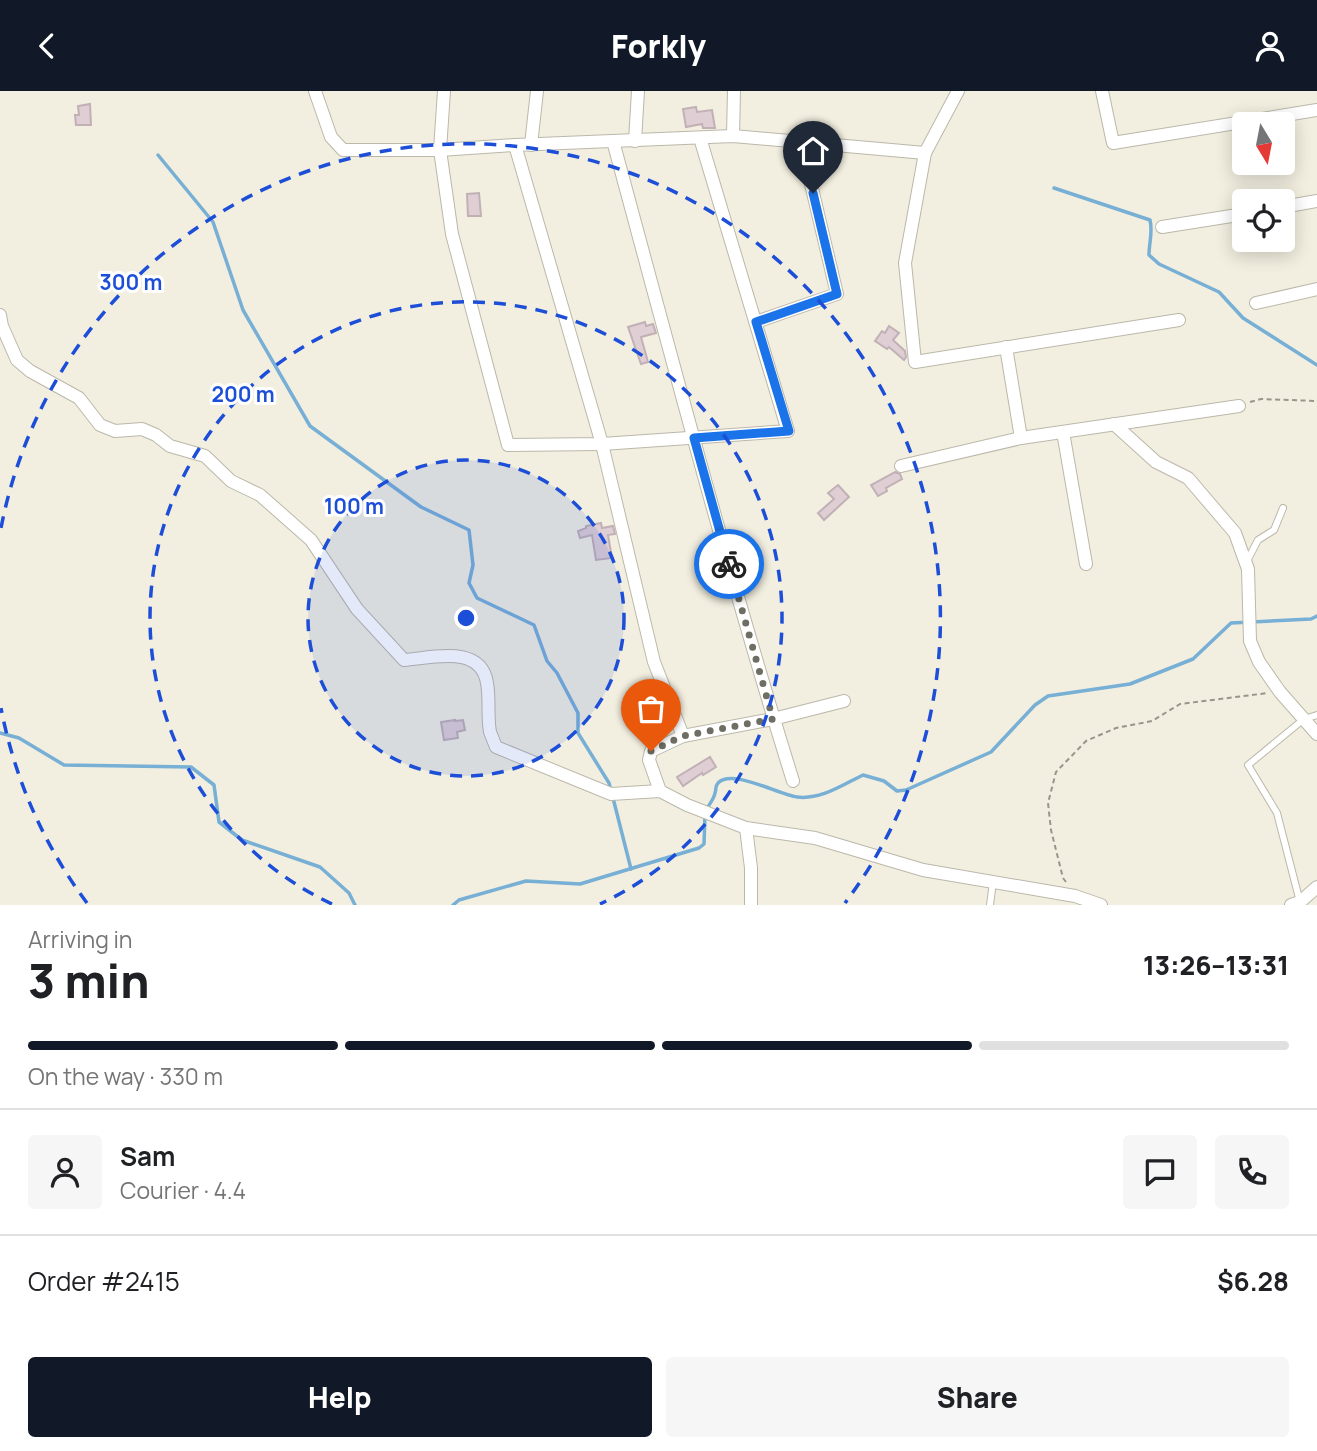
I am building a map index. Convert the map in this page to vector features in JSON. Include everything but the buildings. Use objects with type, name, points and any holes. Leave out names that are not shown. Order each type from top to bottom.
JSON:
[{"type":"street","points":[[315,91],[331,137],[343,150],[440,150],[733,137],[925,153]]},
{"type":"street","points":[[444,91],[440,150],[452,234],[508,445],[602,444],[789,431],[700,138]]},
{"type":"street","points":[[531,145],[537,91]]},
{"type":"street","points":[[635,141],[638,91]]},
{"type":"street","points":[[733,137],[734,91]]},
{"type":"street","points":[[958,91],[925,153],[905,263],[915,362],[1179,320]]},
{"type":"street","points":[[1102,91],[1113,142],[1317,110]]},
{"type":"street","points":[[613,141],[773,719],[793,781]]},
{"type":"street","points":[[756,322],[837,294],[801,142]]},
{"type":"street","points":[[515,145],[602,444],[654,662],[683,736]]},
{"type":"street","points":[[1295,205],[1317,201]]},
{"type":"street","points":[[1162,227],[1232,215]]},
{"type":"street","points":[[1256,303],[1317,289]]},
{"type":"street","points":[[0,315],[17,360],[30,371],[79,398],[100,425],[115,431],[142,429],[156,435],[170,446],[205,456],[231,481],[260,495],[311,540],[357,609],[404,660],[447,656],[470,658],[482,668],[487,682],[490,731],[496,747],[611,795],[660,791],[687,805],[746,828],[815,838],[923,870],[1101,905]]},
{"type":"street","points":[[1006,347],[1021,438]]},
{"type":"street","points":[[901,466],[1021,438],[1239,406]]},
{"type":"street","points":[[1114,424],[1156,462],[1188,478],[1235,533],[1248,569],[1250,641],[1259,662],[1280,692],[1311,717],[1317,734]]},
{"type":"street","points":[[1063,432],[1086,565]]},
{"type":"street","points":[[660,791],[649,760],[651,751],[683,736],[773,719],[844,701]]},
{"type":"street","points":[[746,828],[751,868],[751,905]]},
{"type":"street","points":[[1295,903],[1317,887]]},
{"type":"lane","points":[[1246,564],[1258,540],[1274,530],[1283,508]]},
{"type":"lane","points":[[1295,903],[1277,813],[1248,765],[1311,717]]},
{"type":"lane","points":[[990,905],[993,882]]},
{"type":"path","points":[[1239,406],[1261,399],[1317,401]]},
{"type":"path","points":[[1078,902],[1063,878],[1051,830],[1048,803],[1056,772],[1086,741],[1116,728],[1152,721],[1180,705],[1280,692]]},
{"type":"waterway","points":[[158,155],[213,222],[243,310],[310,426],[421,507],[469,530],[473,565],[469,583],[477,598],[534,625],[547,661],[557,673],[578,713],[578,733],[609,783],[611,791]]},
{"type":"waterway","points":[[1054,188],[1150,220],[1149,255],[1159,264],[1219,292],[1243,318],[1317,365]]},
{"type":"waterway","points":[[707,808],[718,783],[725,779],[744,780],[797,797],[823,794],[863,775],[884,781],[897,791],[906,790],[991,752],[1035,705],[1048,696],[1130,684],[1193,659],[1231,623],[1311,619],[1317,616]]},
{"type":"waterway","points":[[0,733],[19,738],[64,765],[191,767],[214,785],[219,822],[242,840],[320,867],[349,893],[355,905]]},
{"type":"waterway","points":[[613,798],[631,869]]},
{"type":"waterway","points":[[453,905],[459,900],[526,881],[580,884],[699,848],[704,844],[705,815]]},
{"type":"way so far","points":[[651,751],[683,736],[773,719],[729,564]]},
{"type":"route","points":[[729,564],[694,438],[789,431],[756,322],[837,294],[813,193]]}]
